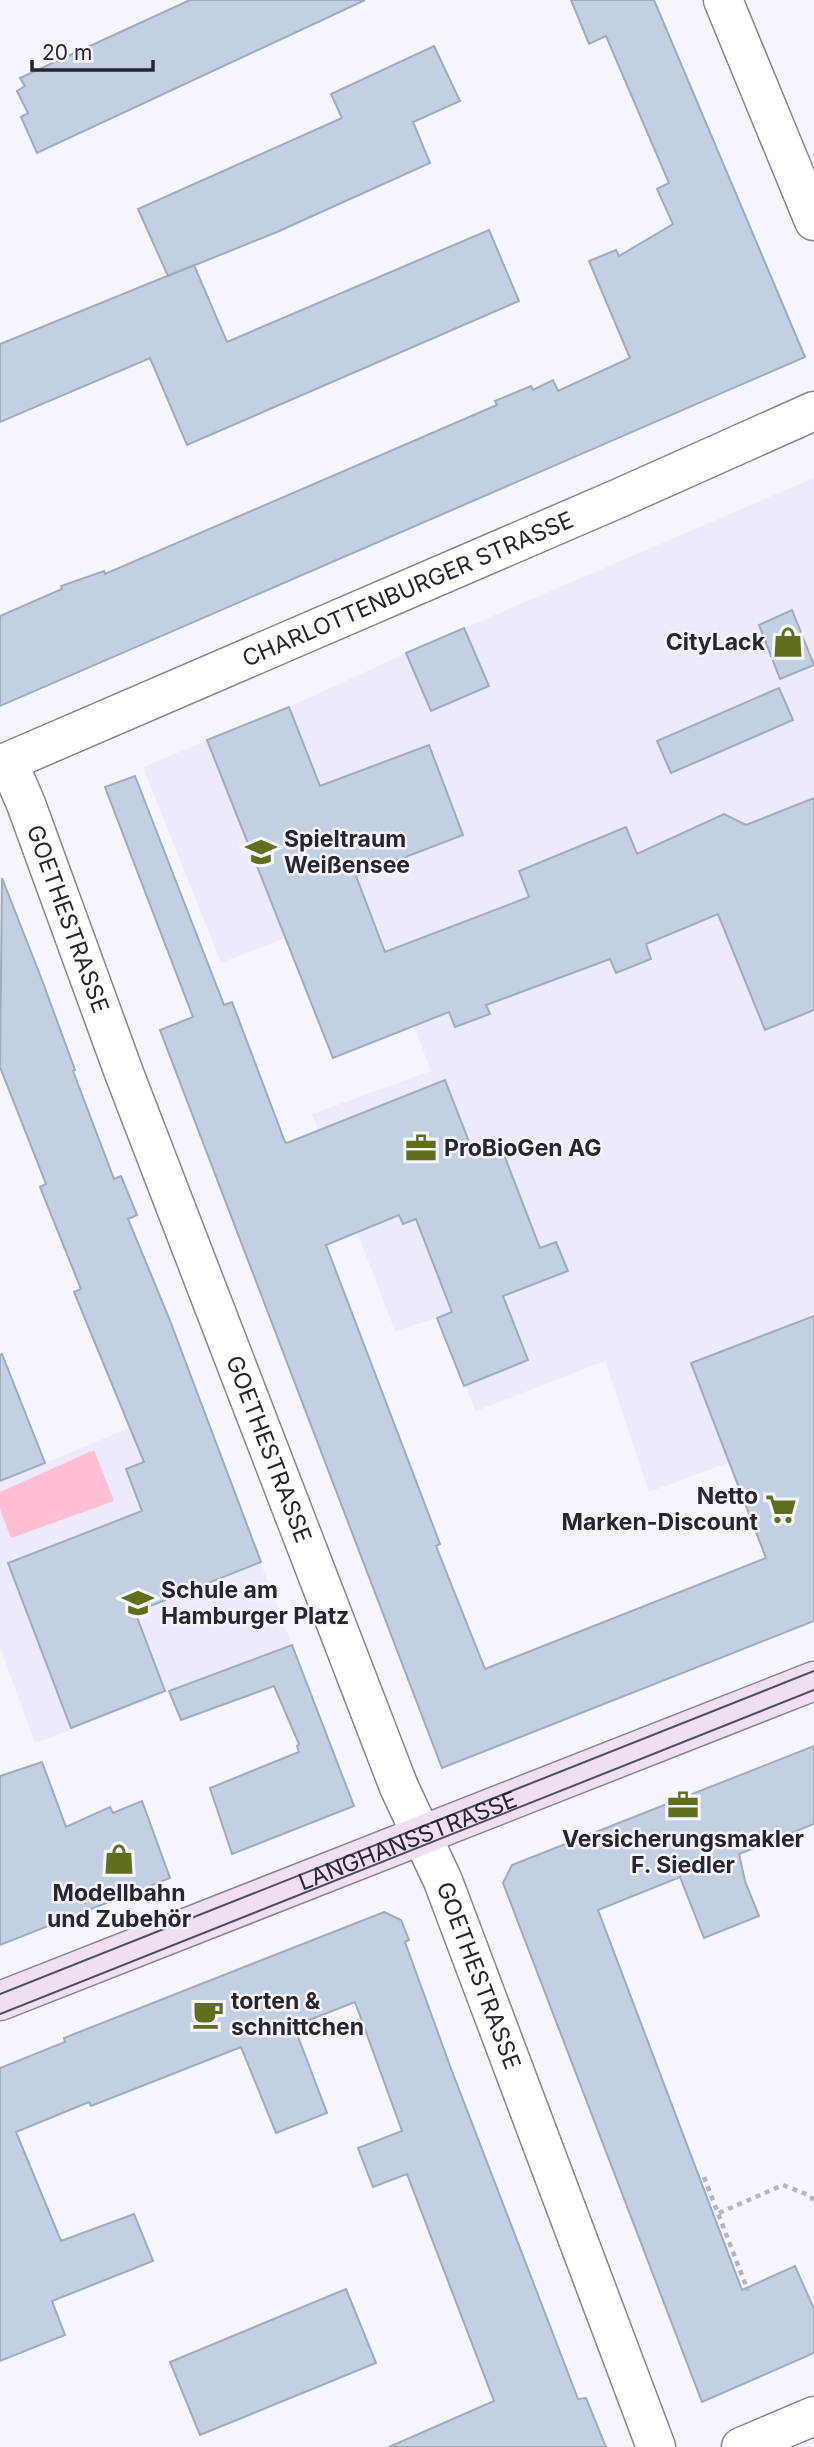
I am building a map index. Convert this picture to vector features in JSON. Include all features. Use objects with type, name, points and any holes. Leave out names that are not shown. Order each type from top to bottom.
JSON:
[{"type":"street","points":[[723,0],[814,221]]},
{"type":"street","name":"CHARLOTTENBURGER STRASSE","points":[[4,763],[814,411]]},
{"type":"street","name":"GOETHESTRASSE","points":[[4,763],[26,804],[124,1073],[399,1787],[443,1881],[656,2447]]},
{"type":"street","name":"LANGHANSSTRASSE","points":[[0,2001],[814,1681]]},
{"type":"street","points":[[741,2447],[814,2416]]},
{"type":"path","points":[[704,2177],[748,2291]]},
{"type":"path","points":[[719,2213],[783,2185],[811,2196],[814,2203]]},
{"type":"shaded area","points":[[814,478],[814,1621],[794,1629],[730,1462],[649,1492],[605,1361],[476,1411],[437,1318],[395,1331],[312,1114],[431,1071],[414,1026],[333,1058],[285,938],[221,963],[143,767],[289,707],[406,653]]},
{"type":"shaded area","name":"Schule am Hamburger Platz","points":[[198,1399],[292,1645],[35,1743],[0,1647],[0,1482]]},
{"type":"shaded area","points":[[94,1450],[114,1501],[11,1538],[0,1509],[0,1492]]},
{"type":"building","points":[[190,0],[365,0],[37,153],[21,117],[28,113],[17,91],[25,86],[20,78]]},
{"type":"building","points":[[571,0],[654,0],[805,357],[0,706],[0,616],[62,589],[61,586],[104,571],[105,574],[497,405],[495,401],[531,386],[533,390],[553,380],[558,391],[630,358],[589,261],[616,250],[619,256],[673,224],[657,189],[669,183],[606,36],[589,44]]},
{"type":"building","points":[[434,46],[460,101],[413,122],[430,163],[277,232],[168,276],[138,209],[342,118],[331,94]]},
{"type":"building","points":[[489,230],[519,301],[187,445],[150,358],[0,422],[0,344],[194,265],[227,342]]},
{"type":"building","points":[[792,610],[814,665],[780,679],[759,625]]},
{"type":"building","points":[[464,628],[489,686],[431,711],[406,653]]},
{"type":"building","points":[[779,688],[793,720],[671,773],[657,741]]},
{"type":"building","points":[[289,707],[320,786],[429,745],[463,835],[356,876],[385,952],[529,897],[519,871],[626,827],[637,854],[724,814],[746,825],[814,798],[814,1010],[765,1030],[718,914],[646,944],[651,959],[616,973],[610,959],[486,1005],[490,1014],[455,1027],[449,1012],[333,1058],[207,740]]},
{"type":"building","points":[[135,776],[224,1005],[232,1002],[285,1142],[445,1080],[475,1157],[501,1147],[540,1248],[556,1242],[568,1271],[503,1296],[528,1360],[464,1386],[437,1318],[452,1312],[416,1219],[403,1224],[399,1215],[326,1245],[440,1544],[436,1546],[485,1669],[766,1558],[691,1363],[814,1316],[814,1621],[442,1768],[160,1030],[193,1017],[105,787]]},
{"type":"building","points":[[2,878],[114,1179],[121,1176],[137,1215],[128,1219],[169,1318],[261,1562],[135,1612],[165,1691],[71,1728],[8,1563],[142,1511],[126,1469],[144,1462],[74,1292],[81,1289],[40,1187],[46,1184],[0,1067]]},
{"type":"building","points":[[2,1354],[45,1463],[0,1481],[0,1355]]},
{"type":"building","points":[[292,1645],[354,1806],[232,1854],[210,1788],[299,1752],[299,1744],[274,1686],[181,1720],[169,1691]]},
{"type":"building","points":[[814,1746],[814,1824],[739,1854],[745,1881],[759,1916],[704,1938],[680,1877],[598,1910],[742,2290],[795,2266],[814,2309],[814,2353],[702,2402],[503,1883],[512,1865]]},
{"type":"building","points":[[42,1762],[66,1827],[110,1807],[113,1813],[142,1801],[170,1878],[0,1945],[0,1776]]},
{"type":"building","points":[[384,1912],[401,1920],[409,1940],[405,1942],[450,2066],[578,2399],[586,2398],[606,2447],[389,2447],[494,2401],[407,2174],[373,2187],[358,2148],[402,2131],[355,2002],[294,2026],[327,2113],[276,2133],[241,2047],[91,2106],[89,2102],[16,2132],[61,2241],[134,2214],[153,2261],[52,2301],[65,2335],[0,2361],[0,2068],[65,2042],[64,2038]]},
{"type":"building","points":[[346,2289],[376,2363],[200,2435],[170,2362]]},
{"type":"tram line","points":[[0,1994],[814,1671]]},
{"type":"tram line","points":[[0,2014],[814,1690]]},
{"type":"place","name":"CityLack","points":[[788,642]]},
{"type":"place","name":"Spieltraum Weißensee","points":[[261,852]]},
{"type":"place","name":"ProBioGen AG","points":[[421,1148]]},
{"type":"place","name":"Netto Marken-Discount","points":[[781,1509]]},
{"type":"place","name":"Schule am Hamburger Platz","points":[[138,1603]]},
{"type":"place","name":"Versicherungsmakler F. Siedler","points":[[683,1805]]},
{"type":"place","name":"Modellbahn und Zubehör","points":[[119,1859]]},
{"type":"place","name":"torten & schnittchen","points":[[208,2014]]}]
